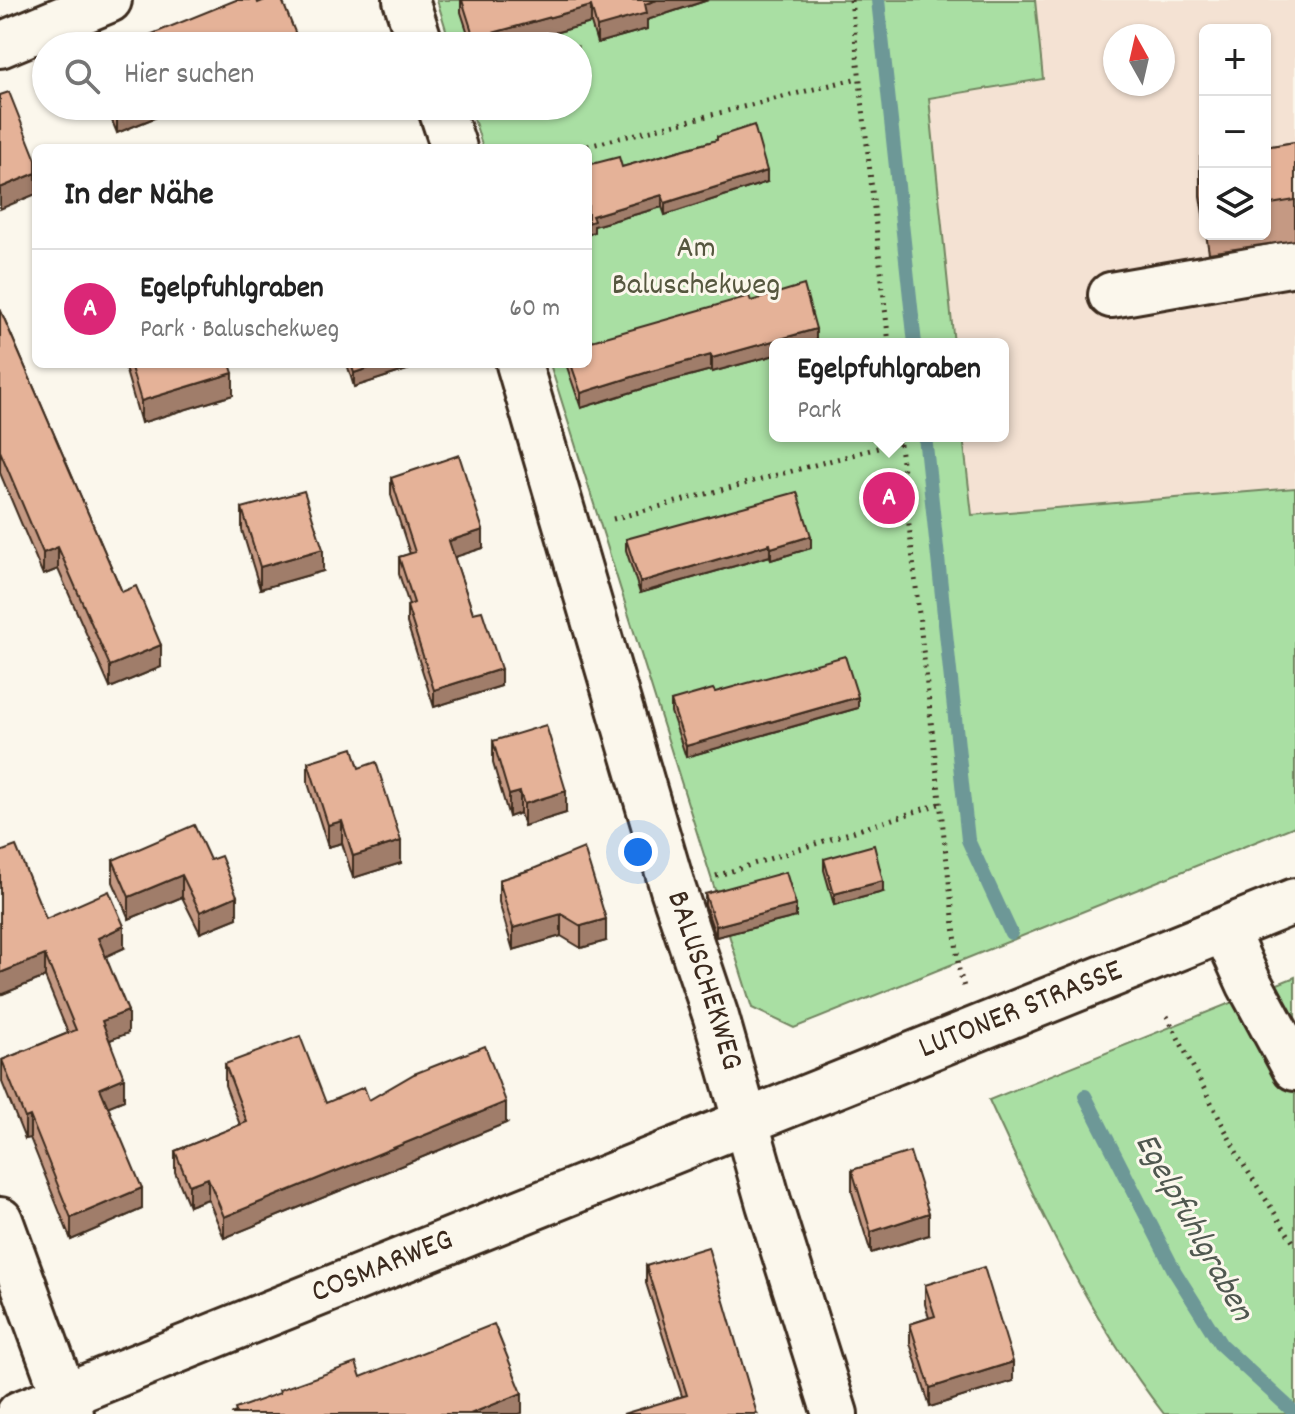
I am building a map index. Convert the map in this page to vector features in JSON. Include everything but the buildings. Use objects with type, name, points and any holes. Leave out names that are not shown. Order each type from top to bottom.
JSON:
[{"type":"street","points":[[0,45],[109,0]]},
{"type":"street","points":[[406,0],[416,32]]},
{"type":"street","points":[[445,120],[453,144]]},
{"type":"street","points":[[1111,295],[1295,263]]},
{"type":"street","name":"BALUSCHEKWEG","points":[[520,368],[673,889],[716,1017],[835,1414]]},
{"type":"street","name":"LUTONER STRASSE","points":[[745,1120],[1295,901]]},
{"type":"street","points":[[1225,930],[1249,983],[1285,1024],[1295,1068]]},
{"type":"street","name":"COSMARWEG","points":[[19,1414],[68,1405],[745,1120]]},
{"type":"street","points":[[0,1220],[68,1405]]},
{"type":"path","points":[[851,0],[888,338]]},
{"type":"path","points":[[592,145],[858,78]]},
{"type":"path","points":[[569,531],[889,442]]},
{"type":"path","points":[[900,442],[959,970]]},
{"type":"path","points":[[673,889],[942,803]]},
{"type":"path","points":[[1167,1016],[1240,1159],[1295,1245]]},
{"type":"shaded area","points":[[1035,0],[1295,0],[1295,488],[971,515],[964,442],[1009,442],[1009,338],[953,338],[929,98],[1042,79]]},
{"type":"green space","name":"Am Baluschekweg","points":[[437,0],[1035,0],[1043,79],[929,98],[953,338],[769,338],[769,442],[964,442],[972,515],[1295,488],[1295,826],[794,1028],[752,1008],[551,368],[592,368],[592,144],[482,144],[474,120],[592,120],[592,32],[447,32]]},
{"type":"green space","name":"Egelpfuhlgraben","points":[[1295,977],[1295,1414],[1164,1414],[1137,1378],[1089,1302],[989,1100]]},
{"type":"waterway","name":"Egelpfuhlgraben","points":[[878,0],[914,338]]},
{"type":"waterway","name":"Egelpfuhlgraben","points":[[926,442],[968,840],[1011,933]]},
{"type":"waterway","name":"Egelpfuhlgraben","points":[[1085,1096],[1175,1272],[1221,1345],[1295,1413]]},
{"type":"place","name":"Egelpfuhlgraben","points":[[889,498]]}]
